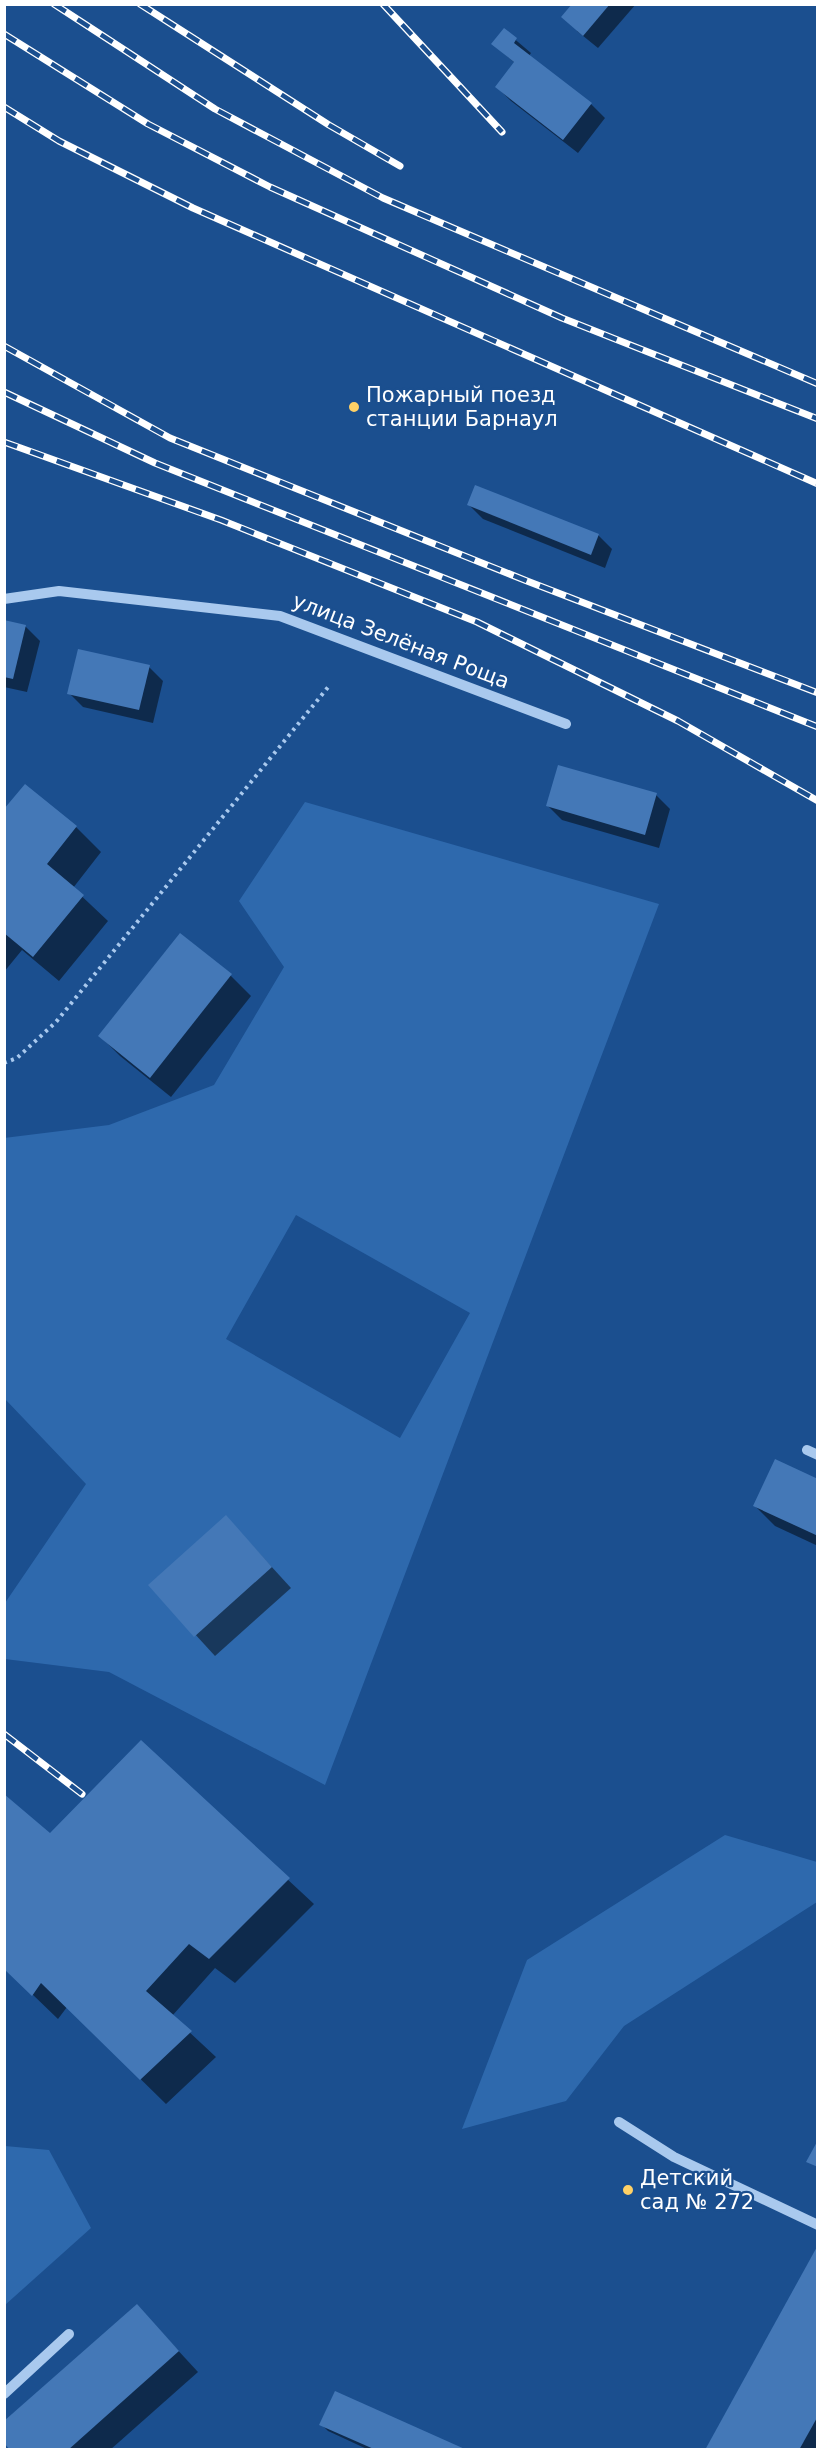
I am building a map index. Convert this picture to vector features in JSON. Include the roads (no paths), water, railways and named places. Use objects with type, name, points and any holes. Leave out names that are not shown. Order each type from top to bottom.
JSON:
[{"type":"lane","name":"улица Зелёная Роща","points":[[4,599],[59,591],[280,616],[566,724]]},
{"type":"lane","points":[[620,2122],[674,2157],[818,2225]]},
{"type":"lane","points":[[4,2394],[69,2334]]},
{"type":"railway","points":[[54,4],[215,109],[383,198],[818,384]]},
{"type":"railway","points":[[140,4],[329,125],[400,166]]},
{"type":"railway","points":[[383,4],[502,132]]},
{"type":"railway","points":[[4,34],[148,124],[270,187],[562,318],[818,419]]},
{"type":"railway","points":[[4,107],[59,141],[193,208],[818,484]]},
{"type":"railway","points":[[4,346],[170,438],[527,581],[818,693]]},
{"type":"railway","points":[[4,392],[155,463],[818,727]]},
{"type":"railway","points":[[4,442],[221,520],[477,622],[678,721],[818,801]]},
{"type":"railway","points":[[4,1734],[82,1794]]},
{"type":"place","name":"Пожарный поезд станции Барнаул","points":[[354,407]]},
{"type":"place","name":"Детский сад № 272","points":[[628,2190]]}]
